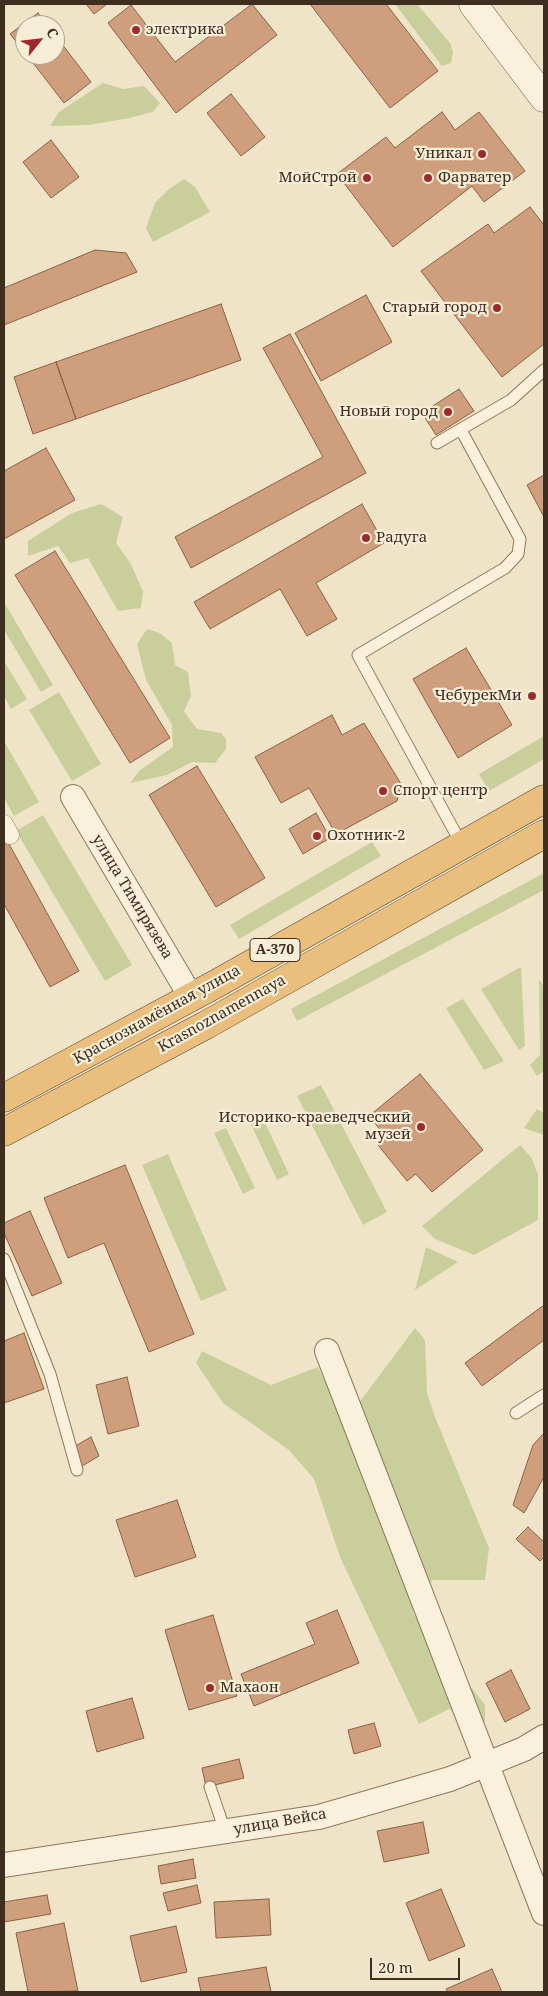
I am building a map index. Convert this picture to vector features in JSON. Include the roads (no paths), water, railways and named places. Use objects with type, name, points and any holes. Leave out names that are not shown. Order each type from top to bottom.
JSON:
[{"type":"highway","name":"Краснознамённая улица","points":[[4,1098],[190,997],[544,799]]},
{"type":"highway","name":"Krasnoznamennaya","points":[[4,1132],[206,1025],[544,834]]},
{"type":"main road","points":[[473,4],[544,98]]},
{"type":"street","name":"улица Тимирязева","points":[[73,797],[190,997]]},
{"type":"street","points":[[327,1351],[485,1766],[544,1913]]},
{"type":"street","name":"улица Вейса","points":[[4,1865],[318,1817],[450,1779],[524,1749],[544,1737]]},
{"type":"lane","points":[[437,443],[510,400],[544,370]]},
{"type":"lane","points":[[461,430],[520,538],[518,554],[505,568],[358,655],[462,845]]},
{"type":"lane","points":[[4,1259],[50,1374],[77,1470]]},
{"type":"lane","points":[[516,1413],[544,1395]]},
{"type":"lane","points":[[210,1787],[225,1831]]},
{"type":"place","name":"электрика","points":[[136,30]]},
{"type":"place","name":"Уникал","points":[[482,154]]},
{"type":"place","name":"МойСтрой","points":[[367,178]]},
{"type":"place","name":"Фарватер","points":[[428,178]]},
{"type":"place","name":"Старый город","points":[[497,308]]},
{"type":"place","name":"Новый город","points":[[448,412]]},
{"type":"place","name":"Радуга","points":[[366,538]]},
{"type":"place","name":"ЧебурекМи","points":[[532,696]]},
{"type":"place","name":"Спорт центр","points":[[383,791]]},
{"type":"place","name":"Охотник-2","points":[[317,836]]},
{"type":"place","name":"Историко-краеведческий музей","points":[[421,1127]]},
{"type":"place","name":"Махаон","points":[[210,1688]]}]
